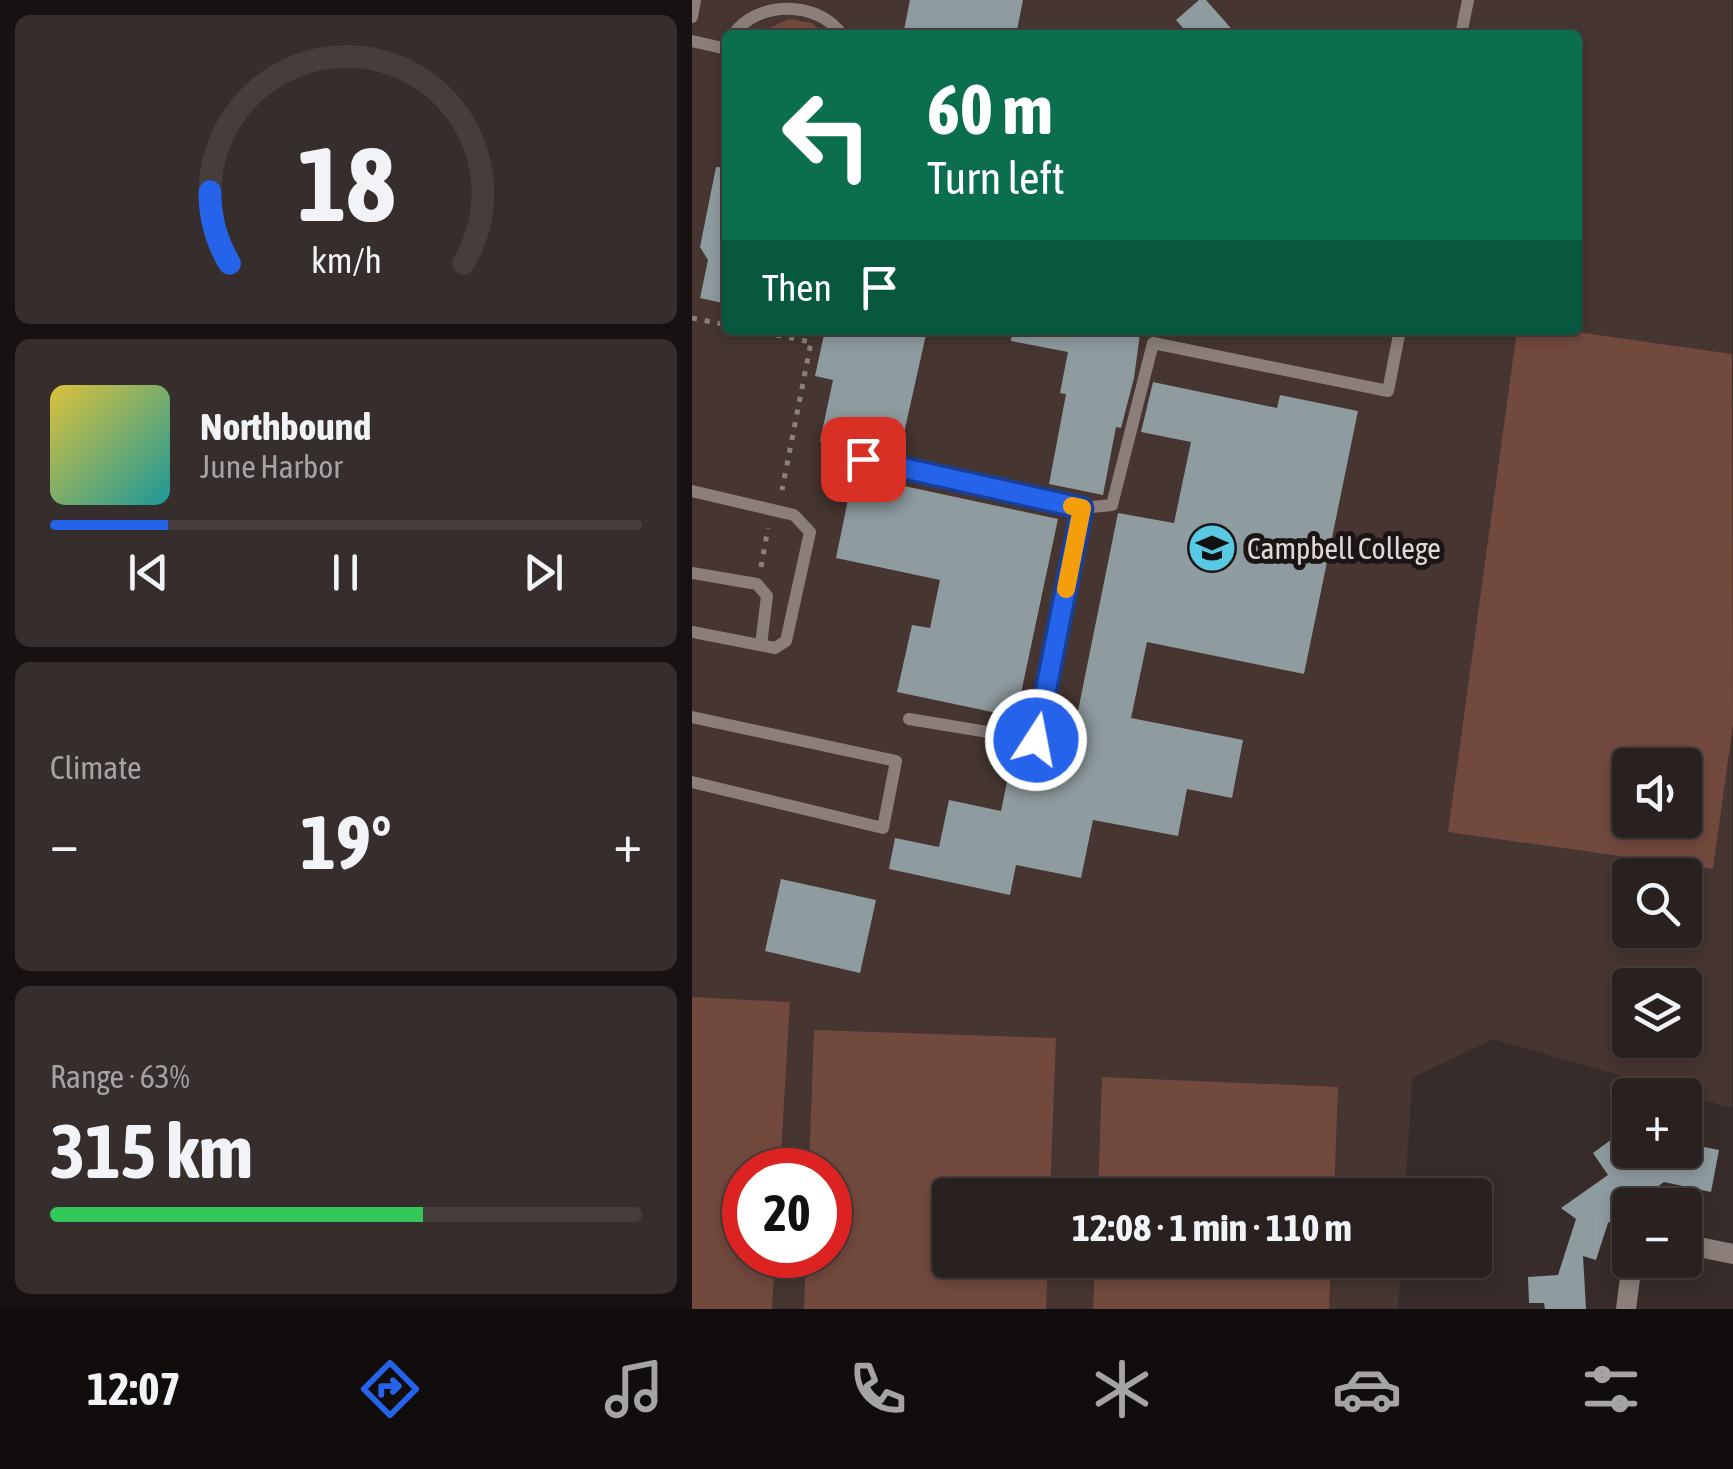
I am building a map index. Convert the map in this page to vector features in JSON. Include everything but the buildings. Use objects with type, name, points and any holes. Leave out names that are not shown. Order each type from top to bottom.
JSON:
[{"type":"street","points":[[1702,1248],[1732,1254]]},
{"type":"street","points":[[1626,1309],[1630,1278]]},
{"type":"lane","points":[[692,17],[695,0]]},
{"type":"lane","points":[[1462,30],[1468,0]]},
{"type":"lane","points":[[736,30],[747,16],[770,1],[803,2],[822,11],[838,30]]},
{"type":"lane","points":[[692,41],[722,49]]},
{"type":"lane","points":[[863,459],[1082,508],[1112,506],[1153,342],[1388,391],[1399,335]]},
{"type":"lane","points":[[692,492],[794,515],[810,532],[786,641],[775,648],[692,632]]},
{"type":"lane","points":[[910,719],[1036,740],[1082,508]]},
{"type":"lane","points":[[692,573],[758,584],[767,596],[761,645]]},
{"type":"lane","points":[[692,718],[896,761],[883,828],[692,782]]},
{"type":"path","points":[[692,318],[722,324]]},
{"type":"path","points":[[758,584],[772,510],[782,492],[811,342],[777,335]]},
{"type":"shaded area","name":"Campbell College","points":[[692,0],[1732,0],[1732,1108],[1702,1099],[1702,1078],[1628,1078],[1493,1039],[1412,1078],[1406,1178],[932,1178],[932,1278],[1400,1278],[1398,1309],[692,1309]]},
{"type":"shaded area","points":[[789,19],[812,23],[820,30],[764,30]]},
{"type":"shaded area","points":[[1582,333],[1732,354],[1733,724],[1713,869],[1702,867],[1702,858],[1634,858],[1448,832],[1516,335]]},
{"type":"shaded area","points":[[692,997],[790,1002],[781,1148],[722,1148],[722,1278],[774,1278],[772,1309],[692,1309]]},
{"type":"shaded area","points":[[814,1030],[1056,1038],[1051,1178],[932,1178],[932,1278],[1047,1278],[1046,1309],[804,1309],[805,1278],[852,1278],[852,1148],[810,1148]]},
{"type":"shaded area","points":[[1102,1077],[1338,1087],[1335,1178],[1099,1178]]},
{"type":"shaded area","points":[[1094,1278],[1330,1278],[1329,1309],[1093,1309]]},
{"type":"slow traffic","points":[[1066,589],[1082,508],[1072,506]]},
{"type":"place","name":"Campbell College","points":[[1212,548]]},
{"type":"route","points":[[863,459],[1082,508],[1036,740]]}]
